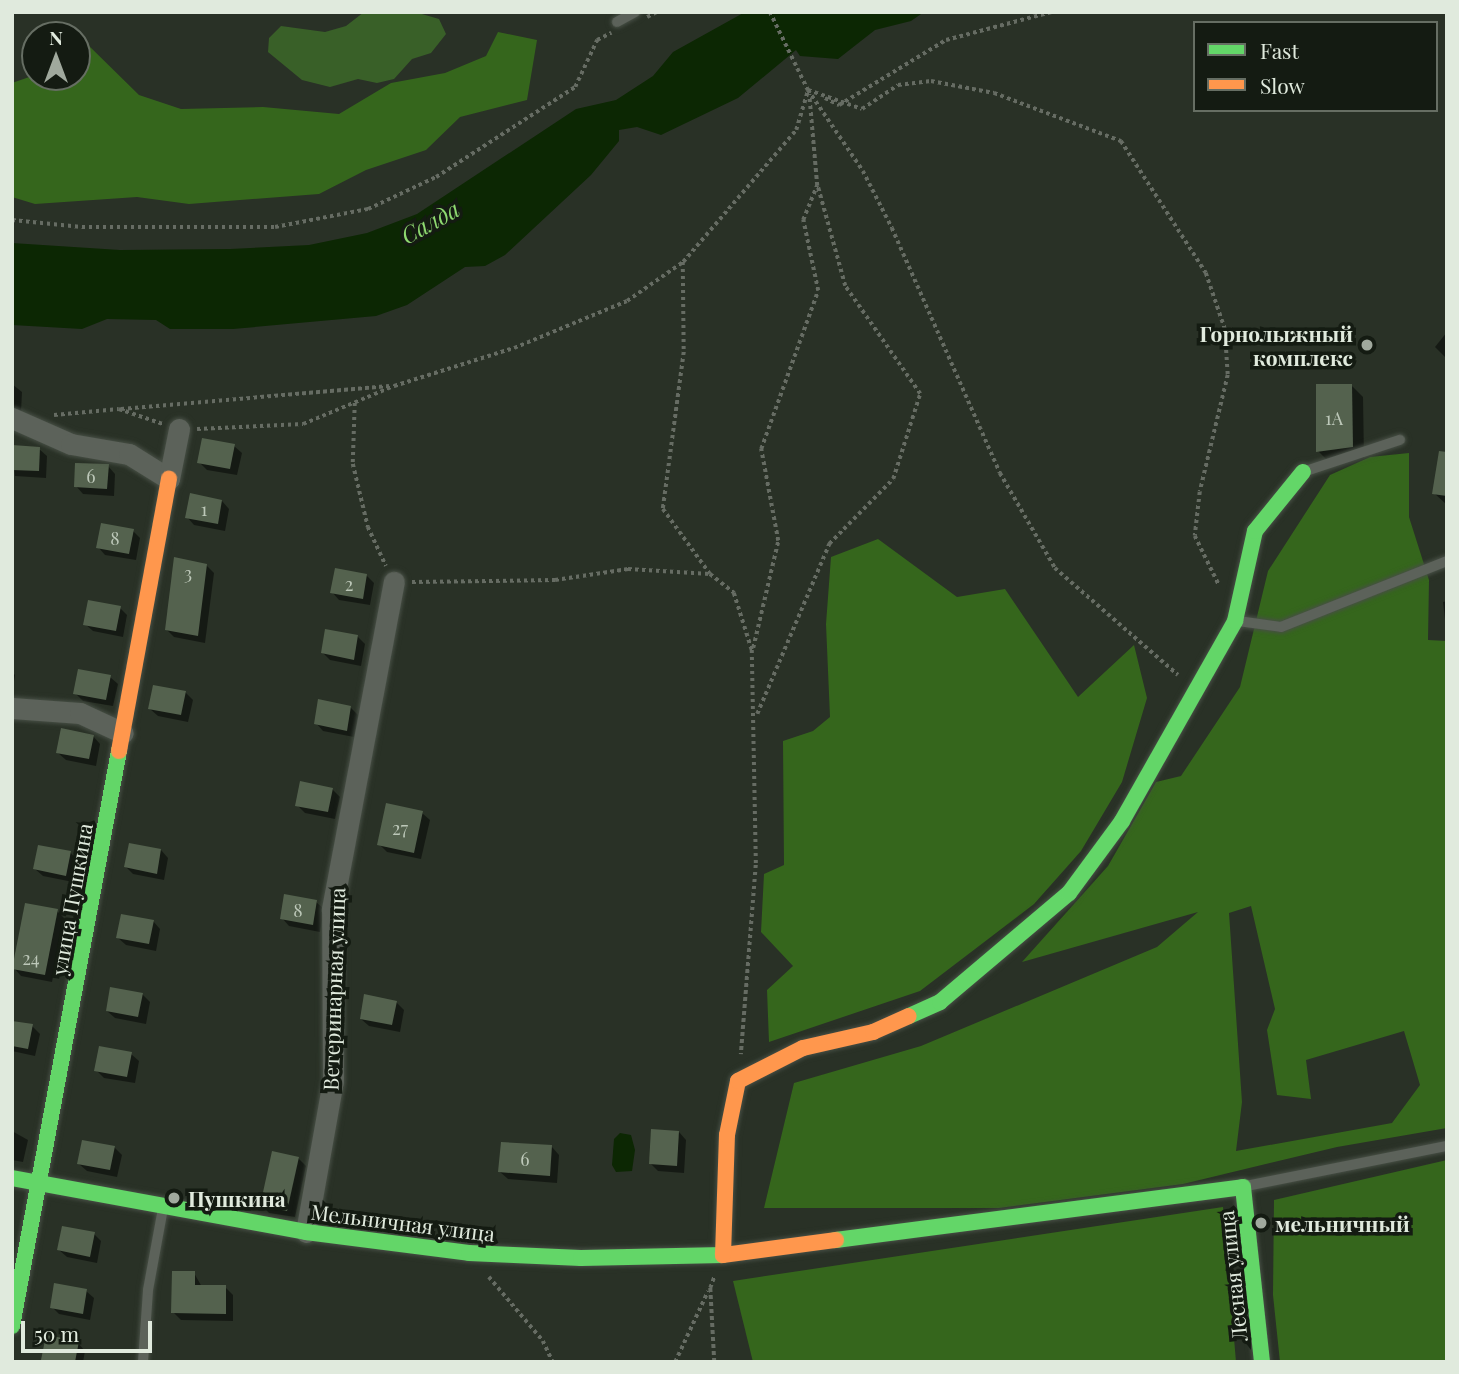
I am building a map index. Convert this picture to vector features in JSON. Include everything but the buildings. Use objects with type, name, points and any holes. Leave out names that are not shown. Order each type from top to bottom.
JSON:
[{"type":"street","points":[[13,418],[71,444],[130,454],[169,479],[179,429]]},
{"type":"street","points":[[723,1255],[727,1135],[738,1081],[803,1048],[873,1032],[940,1002],[1069,893],[1122,821],[1235,621],[1255,531],[1303,472]]},
{"type":"street","name":"улица Пушкина","points":[[12,1326],[169,479]]},
{"type":"street","name":"Ветеринарная улица","points":[[306,1232],[334,1081],[332,909],[394,582]]},
{"type":"street","points":[[12,708],[80,713],[123,733]]},
{"type":"street","name":"Мельничная улица","points":[[12,1178],[306,1232],[469,1253],[581,1258],[723,1255],[1243,1187]]},
{"type":"street","name":"Лесная улица","points":[[1243,1187],[1262,1362]]},
{"type":"lane","points":[[619,25],[640,15]]},
{"type":"lane","points":[[1303,472],[1400,440]]},
{"type":"lane","points":[[1235,621],[1280,627],[1447,561]]},
{"type":"lane","points":[[1243,1187],[1447,1146]]},
{"type":"lane","points":[[143,1362],[148,1290],[163,1205]]},
{"type":"path","points":[[640,15],[657,12]]},
{"type":"path","points":[[769,12],[808,90],[863,171],[970,397],[1000,473],[1055,568],[1196,691]]},
{"type":"path","points":[[808,90],[839,106],[946,40],[1051,12]]},
{"type":"path","points":[[12,220],[82,227],[275,227],[368,209],[436,177],[575,87],[597,40],[619,25]]},
{"type":"path","points":[[808,90],[862,109],[898,85],[931,81],[994,93],[1121,141],[1206,273],[1226,329],[1228,375],[1200,492],[1195,536],[1221,588]]},
{"type":"path","points":[[757,716],[829,544],[893,479],[920,394],[845,286],[817,186],[808,90]]},
{"type":"path","points":[[119,410],[179,429],[303,424],[394,386],[461,368],[626,301],[683,262],[796,130],[808,90]]},
{"type":"path","points":[[752,650],[778,541],[761,449],[818,291],[803,220],[817,186]]},
{"type":"path","points":[[683,262],[684,352],[663,509],[710,574],[734,593],[752,650],[757,716],[757,865],[738,1081]]},
{"type":"path","points":[[13,418],[394,386]]},
{"type":"path","points":[[355,403],[353,464],[368,527],[394,582],[555,580],[628,569],[710,574]]},
{"type":"path","points":[[469,1253],[543,1341],[553,1362]]},
{"type":"path","points":[[675,1362],[723,1255]]},
{"type":"path","points":[[710,1287],[714,1362]]},
{"type":"shaded area","points":[[364,12],[415,12],[439,19],[446,34],[431,53],[412,59],[394,79],[377,83],[358,79],[330,87],[302,80],[268,52],[269,38],[281,26],[325,32],[346,26]]},
{"type":"green space","points":[[498,32],[537,40],[527,100],[460,117],[426,150],[366,170],[319,194],[189,204],[137,197],[35,204],[12,197],[12,83],[21,80],[21,91],[91,91],[91,48],[139,95],[181,109],[263,107],[339,114],[391,83],[445,73],[486,56]]},
{"type":"green space","points":[[1409,453],[1409,517],[1429,580],[1428,640],[1447,641],[1447,1128],[1337,1147],[1183,1184],[999,1208],[764,1208],[794,1083],[921,1046],[1157,947],[1198,912],[1022,962],[1108,866],[1156,782],[1181,776],[1240,687],[1268,571],[1330,475],[1370,457]],"holes":[[[1251,906],[1275,1009],[1267,1030],[1277,1095],[1311,1099],[1306,1060],[1404,1031],[1420,1085],[1392,1123],[1236,1151],[1242,1102],[1229,913]]]},
{"type":"green space","points":[[878,539],[957,597],[1005,589],[1078,697],[1134,645],[1147,698],[1122,782],[1081,851],[1034,904],[920,991],[769,1042],[767,990],[793,966],[761,932],[764,874],[784,865],[783,741],[813,731],[830,717],[826,624],[831,557]]},
{"type":"green space","points":[[1447,1160],[1447,1362],[1280,1362],[1273,1295],[1274,1200]]},
{"type":"green space","points":[[1223,1207],[1236,1362],[753,1362],[733,1281]]},
{"type":"water","name":"Салда","points":[[745,12],[924,12],[911,21],[875,30],[838,59],[800,56],[796,50],[738,98],[661,135],[637,127],[619,130],[619,141],[591,175],[505,255],[485,266],[465,267],[407,305],[376,316],[233,329],[170,329],[156,320],[107,319],[82,329],[12,325],[12,243],[120,250],[230,249],[309,245],[367,233],[417,214],[576,109],[616,100],[653,76],[673,52]]},
{"type":"water","points":[[620,1133],[631,1135],[635,1150],[632,1171],[616,1172],[612,1165],[614,1139]]},
{"type":"traffic: fast","points":[[909,1016],[940,1002],[1069,893],[1122,821],[1235,621],[1255,531],[1303,472]]},
{"type":"traffic: fast","points":[[12,1326],[119,751]]},
{"type":"traffic: fast","points":[[12,1178],[306,1232],[469,1253],[581,1258],[723,1255]]},
{"type":"traffic: fast","points":[[836,1240],[1243,1187],[1262,1362]]},
{"type":"traffic: slow","points":[[119,751],[169,479]]},
{"type":"traffic: slow","points":[[836,1240],[723,1255],[727,1135],[738,1081],[803,1048],[873,1032],[909,1016]]},
{"type":"place","name":"Горнолыжный комплекс","points":[[1367,345]]},
{"type":"place","name":"Пушкина","points":[[174,1198]]},
{"type":"place","name":"мельничный","points":[[1261,1223]]}]
